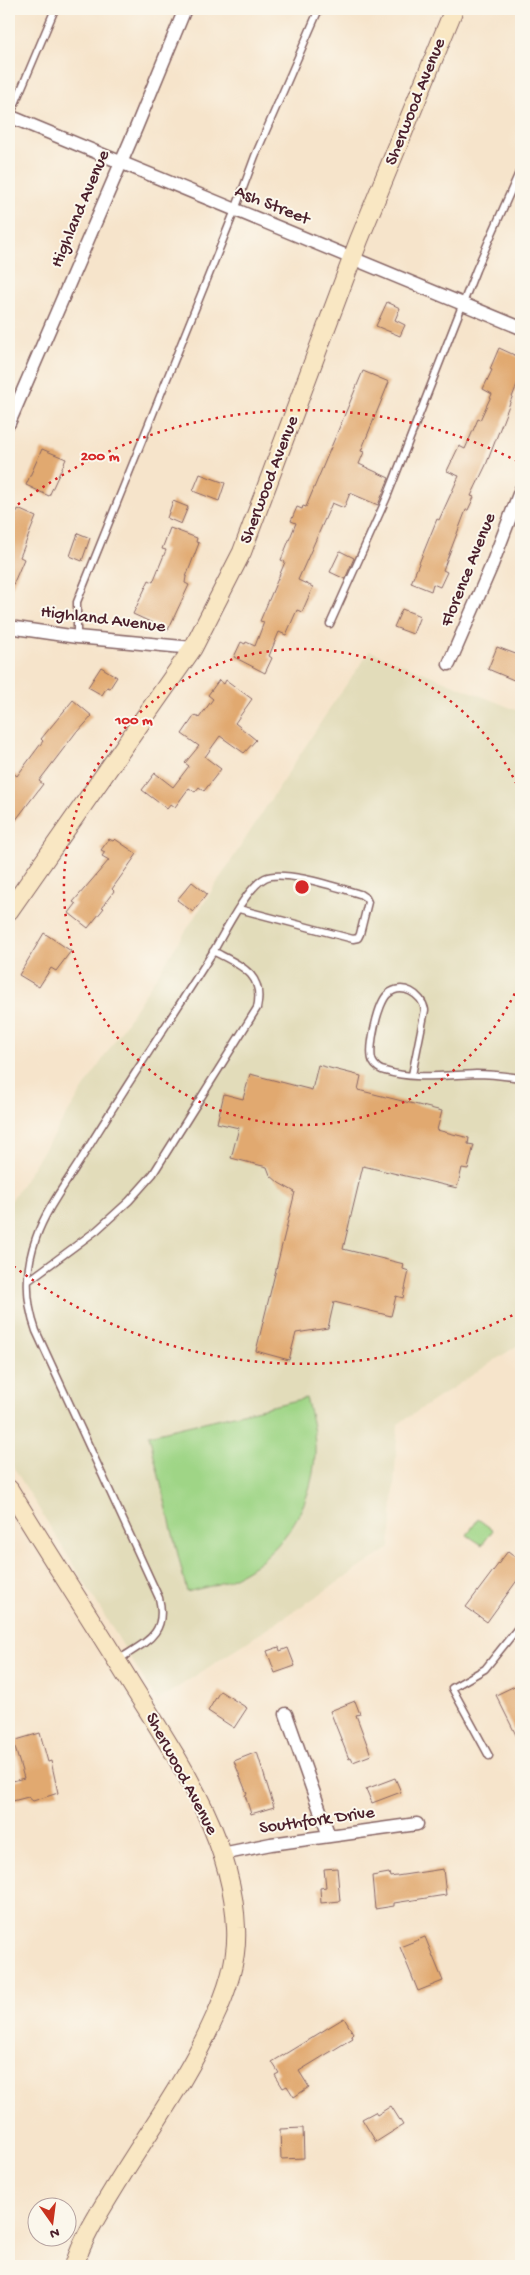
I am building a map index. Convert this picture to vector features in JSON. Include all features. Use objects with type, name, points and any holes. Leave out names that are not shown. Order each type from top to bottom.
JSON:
[{"type":"street","name":"Highland Avenue","points":[[9,423],[185,9]]},
{"type":"street","name":"Sherwood Avenue","points":[[9,911],[193,648],[242,552],[353,258],[454,9]]},
{"type":"street","name":"Ash Street","points":[[9,117],[120,161],[521,328]]},
{"type":"street","name":"Florence Avenue","points":[[449,664],[491,567],[521,489]]},
{"type":"street","name":"Highland Avenue","points":[[9,627],[77,637],[193,648]]},
{"type":"street","name":"Sherwood Avenue","points":[[9,1489],[175,1755],[200,1801],[222,1854],[231,1890],[236,1935],[232,1971],[222,2002],[195,2056],[92,2223],[74,2266]]},
{"type":"street","points":[[286,1714],[329,1836]]},
{"type":"street","name":"Southfork Drive","points":[[222,1854],[329,1836],[417,1824]]},
{"type":"lane","points":[[9,117],[54,9]]},
{"type":"lane","points":[[77,637],[77,602],[255,156],[320,9]]},
{"type":"lane","points":[[330,624],[387,497],[463,303],[521,168]]},
{"type":"lane","points":[[117,1661],[150,1639],[156,1631],[162,1613],[159,1598],[36,1331],[31,1317],[28,1281],[31,1254],[42,1224],[96,1135],[214,951],[239,909],[254,886],[263,879],[281,874],[360,894],[368,902],[360,934],[358,938],[353,939],[239,909]]},
{"type":"lane","points":[[28,1281],[97,1230],[129,1201],[154,1174],[257,1008],[259,990],[255,979],[248,970],[214,951]]},
{"type":"lane","points":[[412,1075],[425,1010],[423,1002],[417,994],[407,990],[396,990],[388,993],[382,1001],[370,1047],[374,1064],[382,1071],[412,1075],[479,1074],[521,1078]]},
{"type":"lane","points":[[489,1756],[452,1688],[485,1669],[521,1624]]},
{"type":"shaded area","points":[[370,651],[521,712],[521,1343],[398,1424],[390,1548],[157,1701],[9,1460],[9,1204],[334,702]]},
{"type":"green space","points":[[306,1398],[315,1440],[313,1474],[308,1494],[290,1530],[262,1559],[246,1571],[223,1582],[187,1592],[149,1435]]},
{"type":"green space","points":[[478,1519],[493,1530],[482,1545],[467,1535]]},
{"type":"building","points":[[387,302],[400,308],[395,320],[405,325],[400,336],[376,326]]},
{"type":"building","points":[[499,348],[521,358],[521,374],[486,465],[471,496],[474,497],[468,510],[466,510],[443,570],[447,572],[440,587],[433,584],[431,591],[411,583],[437,519],[439,520],[459,476],[447,471],[459,446],[465,449],[478,419],[480,420],[492,394],[483,389]]},
{"type":"building","points":[[363,371],[389,382],[361,451],[364,452],[359,464],[389,478],[378,505],[350,493],[344,508],[332,503],[298,580],[313,587],[302,612],[297,610],[286,635],[279,632],[269,656],[272,658],[265,673],[234,657],[241,642],[255,646],[264,622],[260,621],[285,562],[281,560],[296,523],[291,521],[297,507],[302,509],[303,506],[306,507]]},
{"type":"building","points":[[42,449],[66,459],[49,496],[26,485]]},
{"type":"building","points":[[200,474],[225,483],[219,501],[193,491]]},
{"type":"building","points":[[173,501],[188,507],[181,524],[167,518]]},
{"type":"building","points":[[18,509],[36,517],[20,557],[24,559],[9,594],[9,519],[12,511],[17,513]]},
{"type":"building","points":[[170,528],[197,538],[196,542],[199,543],[186,577],[185,583],[189,585],[168,630],[133,614],[149,580],[153,582],[166,550],[162,549]]},
{"type":"building","points":[[78,533],[90,538],[82,561],[70,556]]},
{"type":"building","points":[[340,551],[354,558],[345,579],[330,572]]},
{"type":"building","points":[[402,609],[420,616],[413,634],[394,627]]},
{"type":"building","points":[[497,647],[521,656],[521,670],[516,681],[488,669]]},
{"type":"building","points":[[101,667],[117,677],[110,688],[107,687],[102,695],[88,687]]},
{"type":"building","points":[[219,680],[224,684],[226,680],[252,699],[235,723],[256,740],[244,753],[220,736],[205,757],[221,769],[204,791],[199,787],[195,792],[189,788],[175,807],[171,804],[167,809],[142,790],[155,773],[173,787],[189,766],[185,763],[199,746],[182,734],[195,715],[199,718],[213,699],[208,695]]},
{"type":"building","points":[[73,700],[92,716],[77,731],[39,781],[43,784],[9,829],[9,770],[17,776],[43,741],[41,739]]},
{"type":"building","points":[[109,839],[113,841],[115,839],[137,854],[112,889],[114,891],[102,907],[104,908],[88,928],[69,913],[76,904],[73,902],[109,860],[102,856],[105,852],[101,850]]},
{"type":"building","points":[[192,882],[207,894],[193,912],[177,900]]},
{"type":"building","points":[[44,933],[71,951],[56,971],[51,968],[39,987],[19,975]]},
{"type":"building","points":[[318,1065],[361,1076],[358,1090],[442,1111],[437,1130],[469,1138],[468,1144],[474,1145],[468,1169],[462,1168],[457,1188],[363,1166],[343,1249],[404,1264],[403,1269],[409,1271],[403,1298],[396,1296],[391,1316],[334,1302],[328,1328],[296,1333],[289,1360],[256,1351],[295,1192],[279,1183],[270,1175],[267,1167],[231,1158],[239,1128],[217,1123],[224,1094],[243,1099],[250,1074],[312,1090]]},
{"type":"building","points":[[508,1551],[521,1561],[521,1575],[487,1622],[466,1607]]},
{"type":"building","points":[[279,1647],[280,1651],[288,1648],[295,1666],[275,1673],[267,1651]]},
{"type":"building","points":[[521,1683],[521,1745],[496,1695]]},
{"type":"building","points":[[220,1691],[247,1708],[234,1728],[208,1711]]},
{"type":"building","points":[[355,1701],[360,1714],[356,1715],[371,1755],[353,1762],[351,1758],[349,1759],[330,1711]]},
{"type":"building","points":[[40,1733],[48,1762],[51,1761],[58,1793],[33,1801],[28,1797],[9,1802],[9,1782],[24,1778],[13,1741]]},
{"type":"building","points":[[257,1752],[274,1807],[251,1814],[245,1795],[247,1794],[234,1761]]},
{"type":"building","points":[[395,1778],[401,1792],[372,1803],[366,1789]]},
{"type":"building","points":[[337,1868],[340,1901],[321,1903],[320,1888],[326,1887],[324,1869]]},
{"type":"building","points":[[443,1869],[446,1895],[394,1903],[394,1906],[375,1909],[372,1876],[389,1873],[390,1877]]},
{"type":"building","points":[[425,1937],[443,1981],[418,1991],[400,1947]]},
{"type":"building","points":[[344,2018],[353,2033],[351,2035],[353,2038],[299,2071],[309,2087],[294,2097],[287,2086],[283,2088],[275,2075],[279,2073],[272,2062]]},
{"type":"building","points":[[391,2106],[403,2125],[376,2142],[362,2119],[375,2112],[377,2115]]},
{"type":"building","points":[[303,2128],[304,2158],[281,2159],[280,2129]]}]
